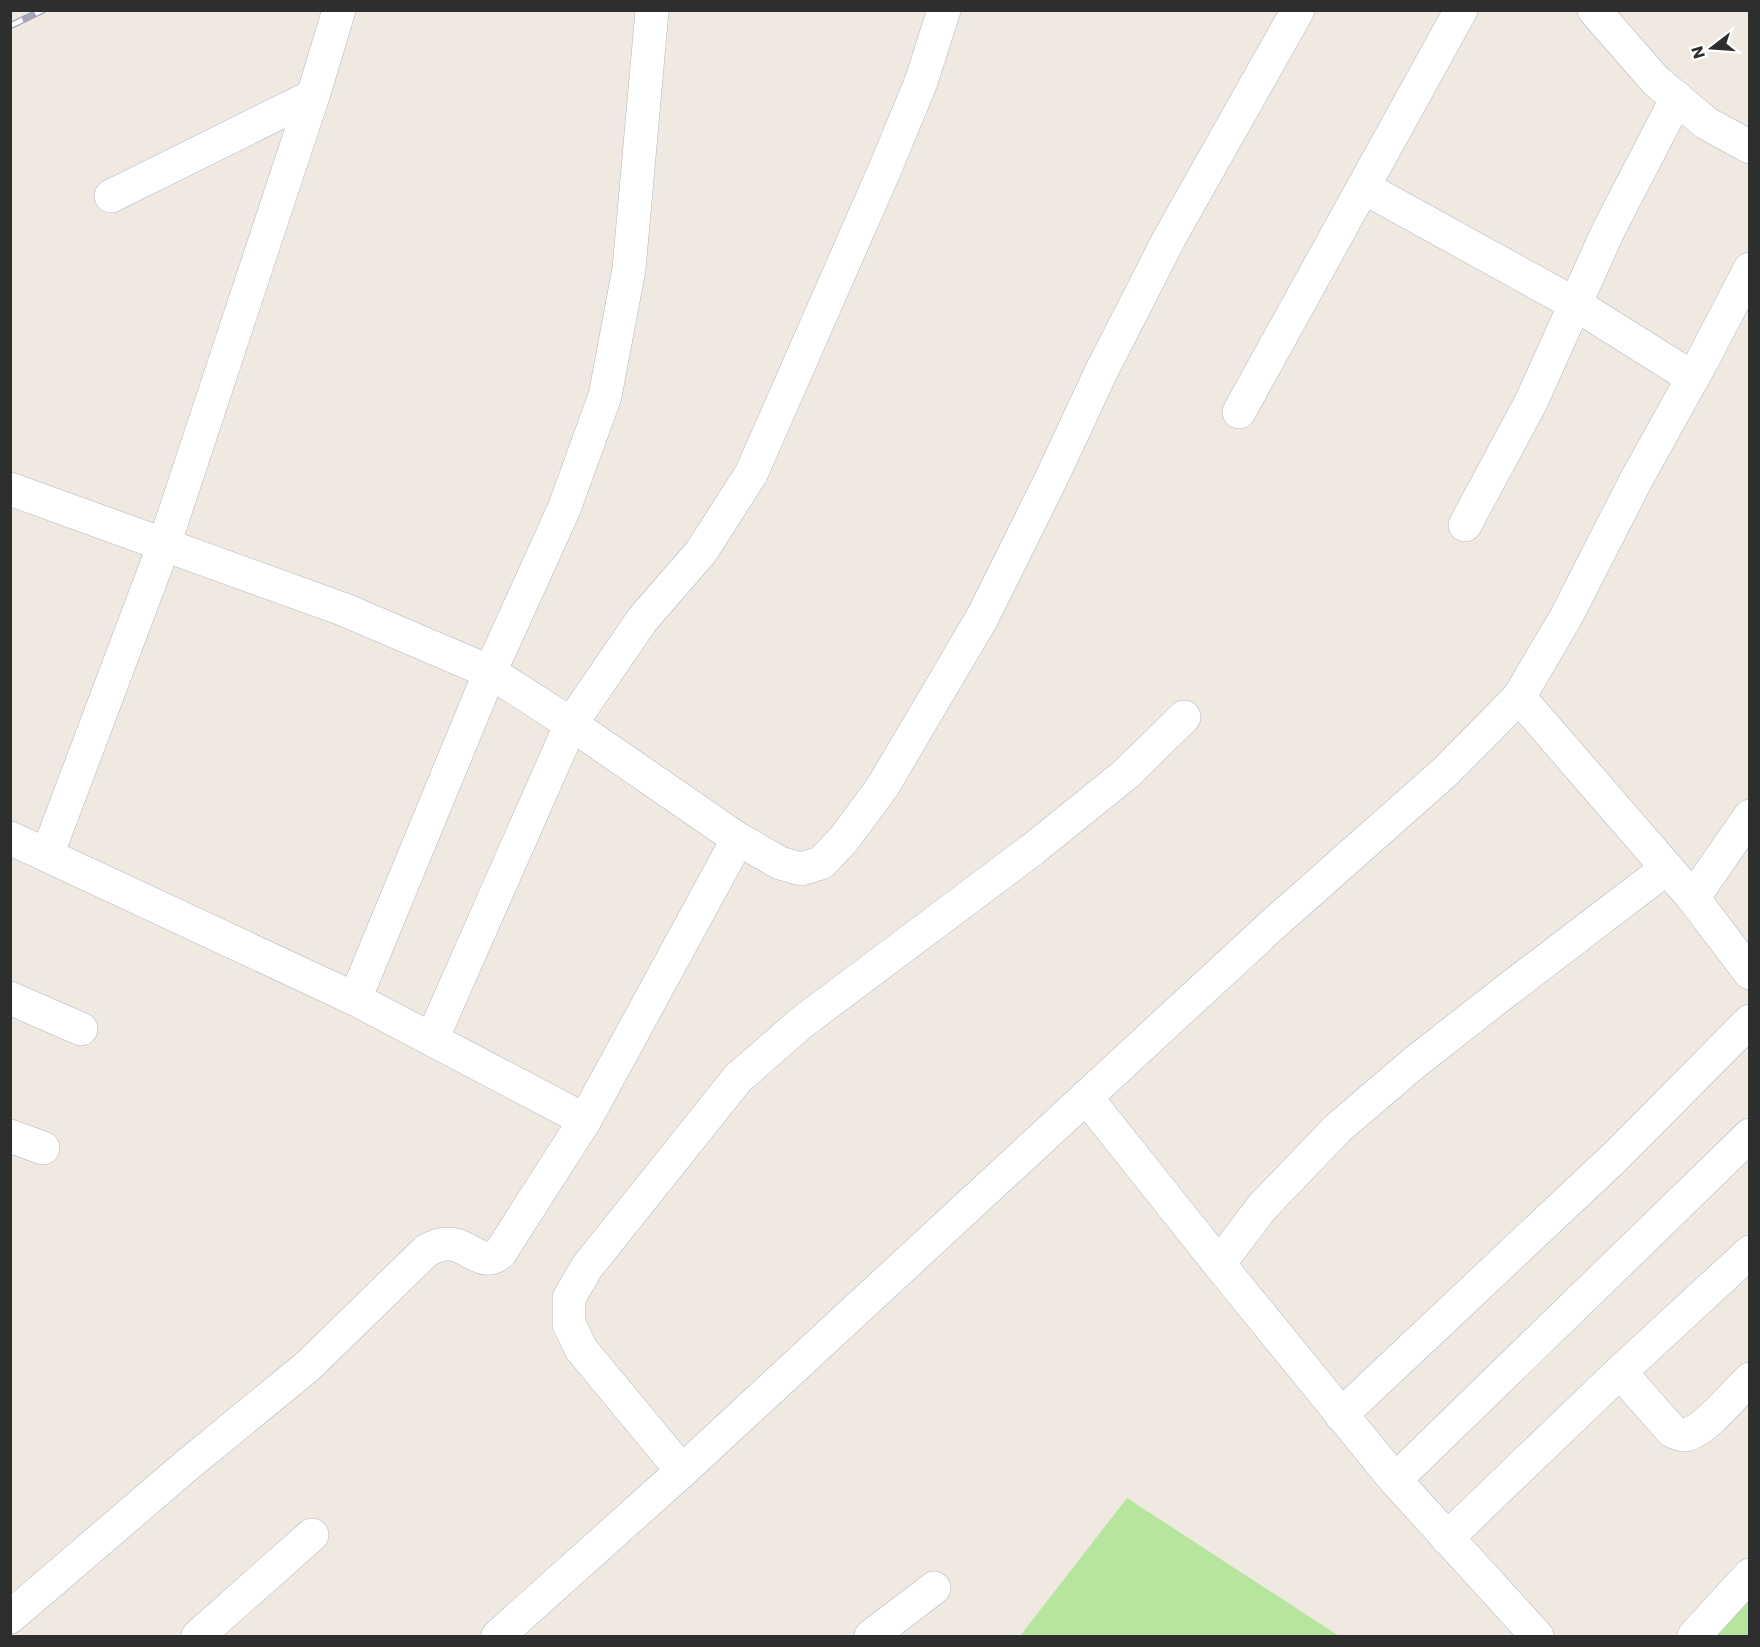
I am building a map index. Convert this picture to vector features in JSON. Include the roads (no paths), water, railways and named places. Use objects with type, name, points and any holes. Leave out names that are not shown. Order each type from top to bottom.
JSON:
[{"type":"street","points":[[47,855],[164,545],[313,96],[339,10]]},
{"type":"street","points":[[432,1039],[571,724],[642,620],[701,552],[751,474],[885,169],[921,82],[944,10]]},
{"type":"street","points":[[10,489],[345,610],[490,672],[571,724],[738,839],[780,863],[801,869],[821,863],[844,839],[883,786],[982,618],[1101,372],[1170,237],[1298,10]]},
{"type":"street","points":[[1239,412],[1461,10]]},
{"type":"street","points":[[355,999],[490,672],[564,509],[606,396],[629,269],[652,11]]},
{"type":"street","points":[[1598,13],[1656,81],[1706,123],[1749,147]]},
{"type":"street","points":[[111,196],[313,96]]},
{"type":"street","points":[[1465,525],[1531,402],[1609,229],[1677,98]]},
{"type":"street","points":[[1363,187],[1575,304],[1693,378]]},
{"type":"street","points":[[498,1636],[682,1471],[1270,927],[1445,772],[1519,697],[1566,616],[1749,269]]},
{"type":"street","points":[[1519,697],[1693,898],[1749,973]]},
{"type":"street","points":[[682,1471],[581,1349],[569,1324],[569,1298],[587,1267],[738,1077],[801,1023],[1033,849],[1126,774],[1184,717]]},
{"type":"street","points":[[1693,898],[1749,816]]},
{"type":"street","points":[[10,838],[355,999],[585,1120]]},
{"type":"street","points":[[10,1617],[186,1466],[308,1366],[426,1251],[436,1245],[453,1243],[485,1259],[494,1258],[500,1253],[585,1120],[738,839]]},
{"type":"street","points":[[1219,1264],[1263,1206],[1338,1128],[1475,1014],[1667,868]]},
{"type":"street","points":[[10,998],[81,1029]]},
{"type":"street","points":[[1341,1414],[1616,1156],[1749,1021]]},
{"type":"street","points":[[1086,1097],[1395,1480],[1537,1636]]},
{"type":"street","points":[[1395,1480],[1749,1135]]},
{"type":"street","points":[[10,1136],[43,1148]]},
{"type":"street","points":[[1447,1538],[1749,1252]]},
{"type":"street","points":[[1620,1372],[1672,1431],[1682,1436],[1694,1433],[1704,1425],[1749,1379]]},
{"type":"street","points":[[198,1636],[312,1535]]},
{"type":"street","points":[[1694,1636],[1749,1575]]},
{"type":"street","points":[[872,1636],[934,1588]]},
{"type":"railway","points":[[10,26],[43,10]]}]
